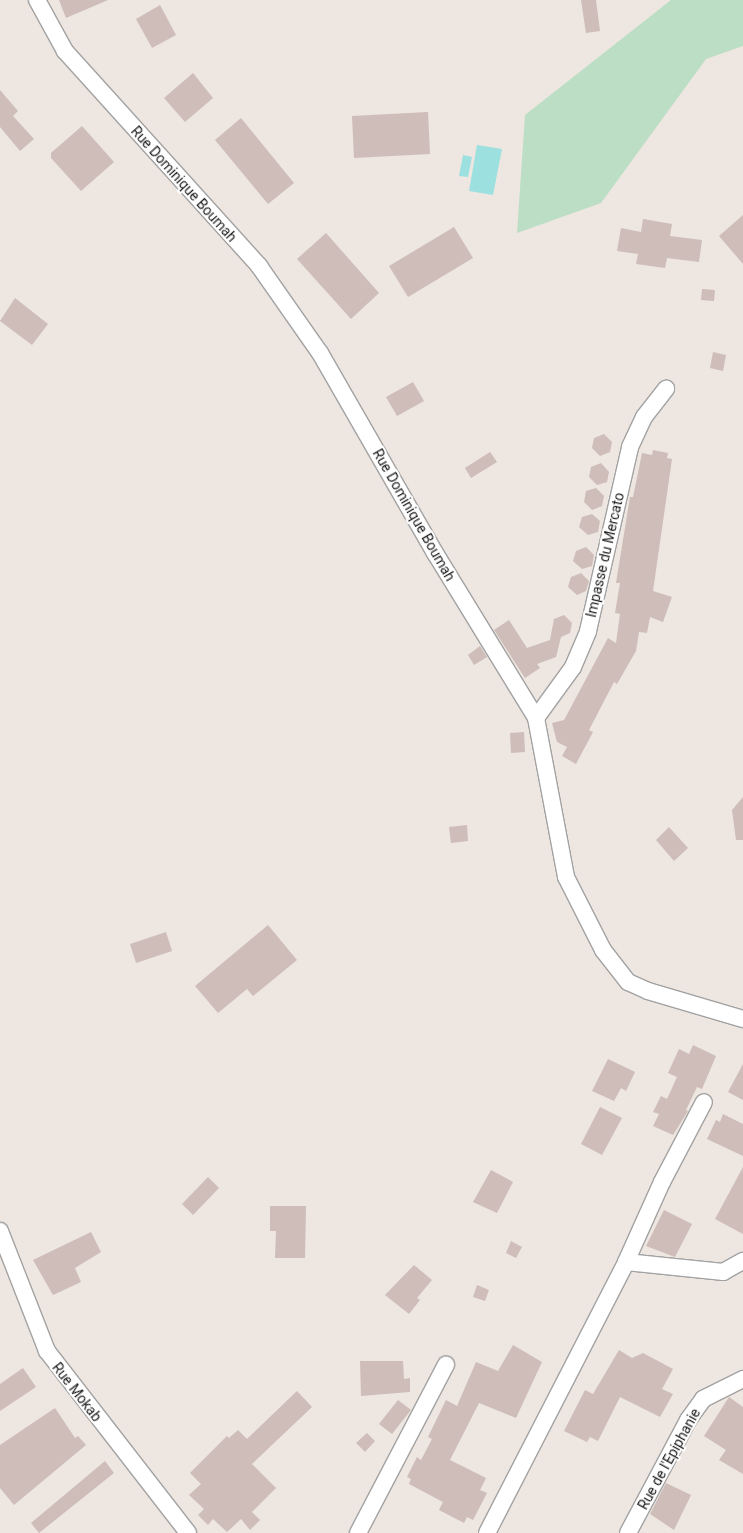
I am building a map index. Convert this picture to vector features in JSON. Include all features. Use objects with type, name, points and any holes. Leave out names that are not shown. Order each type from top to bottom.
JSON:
[{"type":"street","name":"Rue Dominique Boumah","points":[[37,0],[65,51],[259,266],[320,353],[435,553],[536,718],[566,878],[603,950],[628,982],[648,991],[743,1019]]},
{"type":"street","name":"Impasse du Mercato","points":[[536,718],[573,667],[588,631],[630,447],[644,418],[666,389]]},
{"type":"street","points":[[487,1533],[626,1262],[662,1182],[704,1102]]},
{"type":"street","name":"Rue Mokab","points":[[0,1231],[47,1351],[188,1533]]},
{"type":"street","points":[[626,1262],[723,1272],[743,1261]]},
{"type":"street","points":[[358,1533],[446,1365]]},
{"type":"street","name":"Rue de l'Epiphanie","points":[[628,1533],[688,1420],[703,1399],[743,1378]]},
{"type":"green space","points":[[671,0],[743,0],[743,46],[706,59],[601,203],[517,233],[525,115]]},
{"type":"water","points":[[477,145],[502,149],[493,195],[469,191]]},
{"type":"water","points":[[463,155],[472,157],[468,177],[459,176]]},
{"type":"building","points":[[59,0],[108,0],[66,18]]},
{"type":"building","points":[[581,0],[596,0],[600,31],[586,33]]},
{"type":"building","points":[[160,5],[176,35],[152,48],[136,19]]},
{"type":"building","points":[[193,73],[213,98],[185,122],[164,98]]},
{"type":"building","points":[[0,90],[18,111],[13,116],[34,139],[20,151],[0,127]]},
{"type":"building","points":[[428,112],[430,154],[354,158],[352,116]]},
{"type":"building","points":[[241,118],[294,183],[268,204],[215,140]]},
{"type":"building","points":[[82,126],[114,162],[81,191],[51,158],[51,153]]},
{"type":"building","points":[[743,215],[743,264],[719,236]]},
{"type":"building","points":[[643,219],[672,224],[670,236],[702,240],[699,262],[667,258],[665,268],[636,264],[638,254],[617,251],[621,228],[641,232]]},
{"type":"building","points":[[454,227],[473,258],[408,297],[389,266]]},
{"type":"building","points":[[326,233],[379,293],[351,319],[297,259]]},
{"type":"building","points":[[702,289],[715,290],[714,301],[701,300]]},
{"type":"building","points":[[15,298],[48,324],[32,345],[0,321]]},
{"type":"building","points":[[713,352],[726,355],[723,371],[710,368]]},
{"type":"building","points":[[413,382],[424,401],[397,416],[386,397]]},
{"type":"building","points":[[604,434],[612,442],[610,452],[600,456],[592,448],[594,438]]},
{"type":"building","points":[[653,450],[668,453],[667,458],[672,459],[653,591],[672,597],[663,622],[650,617],[647,633],[639,632],[636,651],[617,684],[614,682],[589,730],[593,732],[576,764],[562,756],[567,747],[557,742],[552,723],[564,720],[608,638],[616,643],[620,614],[615,613],[620,583],[616,583],[630,497],[633,497],[642,453],[652,455]]},
{"type":"building","points":[[490,452],[497,462],[471,478],[465,468]]},
{"type":"building","points":[[601,463],[609,472],[607,482],[597,485],[589,477],[591,467]]},
{"type":"building","points":[[596,488],[604,496],[602,506],[592,510],[584,502],[586,491]]},
{"type":"building","points":[[592,514],[600,521],[598,532],[588,535],[579,527],[582,517]]},
{"type":"building","points":[[586,547],[594,555],[592,566],[582,569],[573,561],[576,551]]},
{"type":"building","points":[[581,573],[589,581],[586,591],[577,595],[568,587],[571,577]]},
{"type":"building","points":[[564,615],[572,623],[570,633],[561,637],[556,657],[537,664],[540,668],[525,678],[494,630],[509,620],[527,648],[550,640],[554,619]]},
{"type":"building","points":[[480,646],[487,657],[474,665],[468,655]]},
{"type":"building","points":[[524,732],[525,752],[511,753],[510,733]]},
{"type":"building","points":[[743,797],[743,840],[736,840],[732,810]]},
{"type":"building","points":[[467,825],[468,841],[451,843],[449,827]]},
{"type":"building","points":[[669,827],[688,848],[674,861],[656,840]]},
{"type":"building","points":[[268,925],[297,960],[253,996],[247,989],[218,1013],[195,986]]},
{"type":"building","points":[[166,932],[172,951],[136,963],[130,944]]},
{"type":"building","points":[[693,1045],[716,1056],[702,1089],[697,1087],[686,1110],[688,1111],[673,1135],[653,1126],[659,1114],[653,1112],[661,1096],[667,1099],[677,1077],[668,1073],[679,1049],[689,1054]]},
{"type":"building","points":[[608,1059],[635,1072],[626,1091],[621,1088],[614,1101],[592,1091]]},
{"type":"building","points":[[743,1064],[743,1100],[728,1092]]},
{"type":"building","points":[[600,1107],[622,1118],[602,1155],[581,1144]]},
{"type":"building","points":[[723,1114],[743,1124],[743,1156],[707,1139],[716,1120],[720,1122]]},
{"type":"building","points":[[743,1167],[743,1234],[715,1219]]},
{"type":"building","points":[[491,1170],[513,1182],[497,1213],[473,1202]]},
{"type":"building","points":[[208,1177],[219,1188],[193,1215],[182,1204]]},
{"type":"building","points":[[270,1206],[306,1206],[305,1258],[275,1258],[276,1231],[270,1231]]},
{"type":"building","points":[[664,1210],[692,1224],[675,1257],[646,1246]]},
{"type":"building","points":[[91,1232],[101,1252],[75,1268],[81,1282],[53,1295],[33,1260]]},
{"type":"building","points":[[511,1241],[522,1247],[516,1258],[506,1253]]},
{"type":"building","points":[[414,1265],[432,1280],[417,1298],[420,1300],[409,1314],[385,1295]]},
{"type":"building","points":[[477,1285],[489,1290],[485,1301],[473,1297]]},
{"type":"building","points":[[513,1345],[542,1362],[516,1418],[479,1403],[450,1460],[486,1478],[480,1490],[487,1493],[473,1520],[467,1517],[464,1523],[439,1510],[443,1502],[409,1484],[411,1479],[407,1477],[417,1457],[421,1460],[432,1439],[428,1437],[446,1400],[457,1406],[476,1362],[498,1371]]},
{"type":"building","points":[[619,1350],[632,1358],[643,1353],[673,1369],[662,1389],[673,1394],[660,1417],[620,1397],[598,1441],[590,1437],[587,1442],[564,1431],[585,1390],[593,1394]]},
{"type":"building","points":[[360,1361],[403,1361],[404,1379],[410,1378],[410,1392],[361,1396]]},
{"type":"building","points":[[23,1368],[36,1387],[0,1411],[0,1384]]},
{"type":"building","points":[[297,1391],[312,1407],[252,1464],[276,1488],[252,1512],[260,1520],[250,1530],[241,1519],[227,1532],[213,1519],[208,1525],[198,1515],[204,1509],[189,1495],[201,1484],[190,1473],[227,1436],[229,1438],[238,1430],[247,1439]]},
{"type":"building","points":[[729,1397],[743,1407],[743,1474],[719,1460],[726,1450],[704,1436]]},
{"type":"building","points":[[398,1400],[411,1410],[392,1434],[379,1424]]},
{"type":"building","points":[[55,1408],[75,1438],[78,1436],[86,1445],[14,1505],[0,1488],[0,1445]]},
{"type":"building","points":[[367,1433],[375,1441],[365,1452],[356,1443]]},
{"type":"building","points":[[105,1461],[114,1473],[39,1533],[31,1523]]},
{"type":"building","points":[[666,1483],[691,1495],[674,1530],[650,1514]]}]
